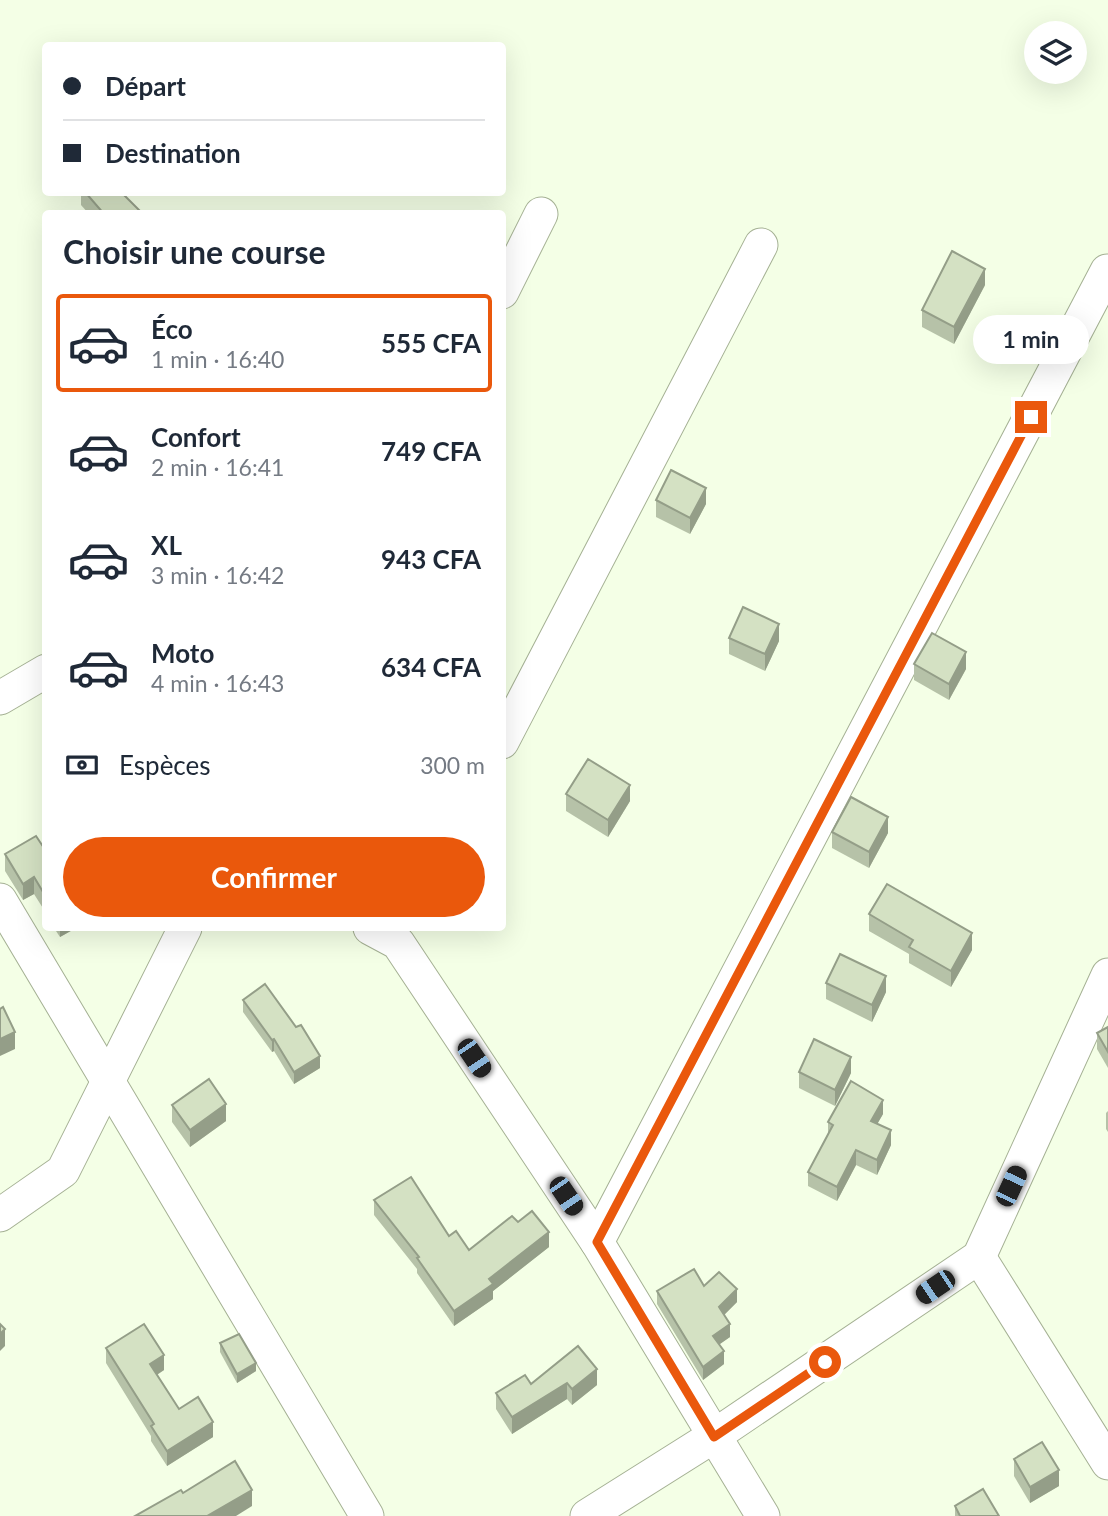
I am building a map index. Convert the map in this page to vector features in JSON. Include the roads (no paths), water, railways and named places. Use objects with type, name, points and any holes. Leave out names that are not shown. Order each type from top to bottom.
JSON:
[{"type":"street","points":[[506,284],[541,214]]},
{"type":"street","points":[[506,734],[761,245]]},
{"type":"street","points":[[597,1242],[1107,271]]},
{"type":"street","points":[[0,698],[42,673]]},
{"type":"street","points":[[0,900],[367,1516]]},
{"type":"street","points":[[0,1215],[63,1171],[184,931]]},
{"type":"street","points":[[391,933],[597,1242],[763,1516]]},
{"type":"street","points":[[587,1516],[714,1437],[979,1257],[1108,975]]},
{"type":"street","points":[[979,1257],[1108,1463]]}]
